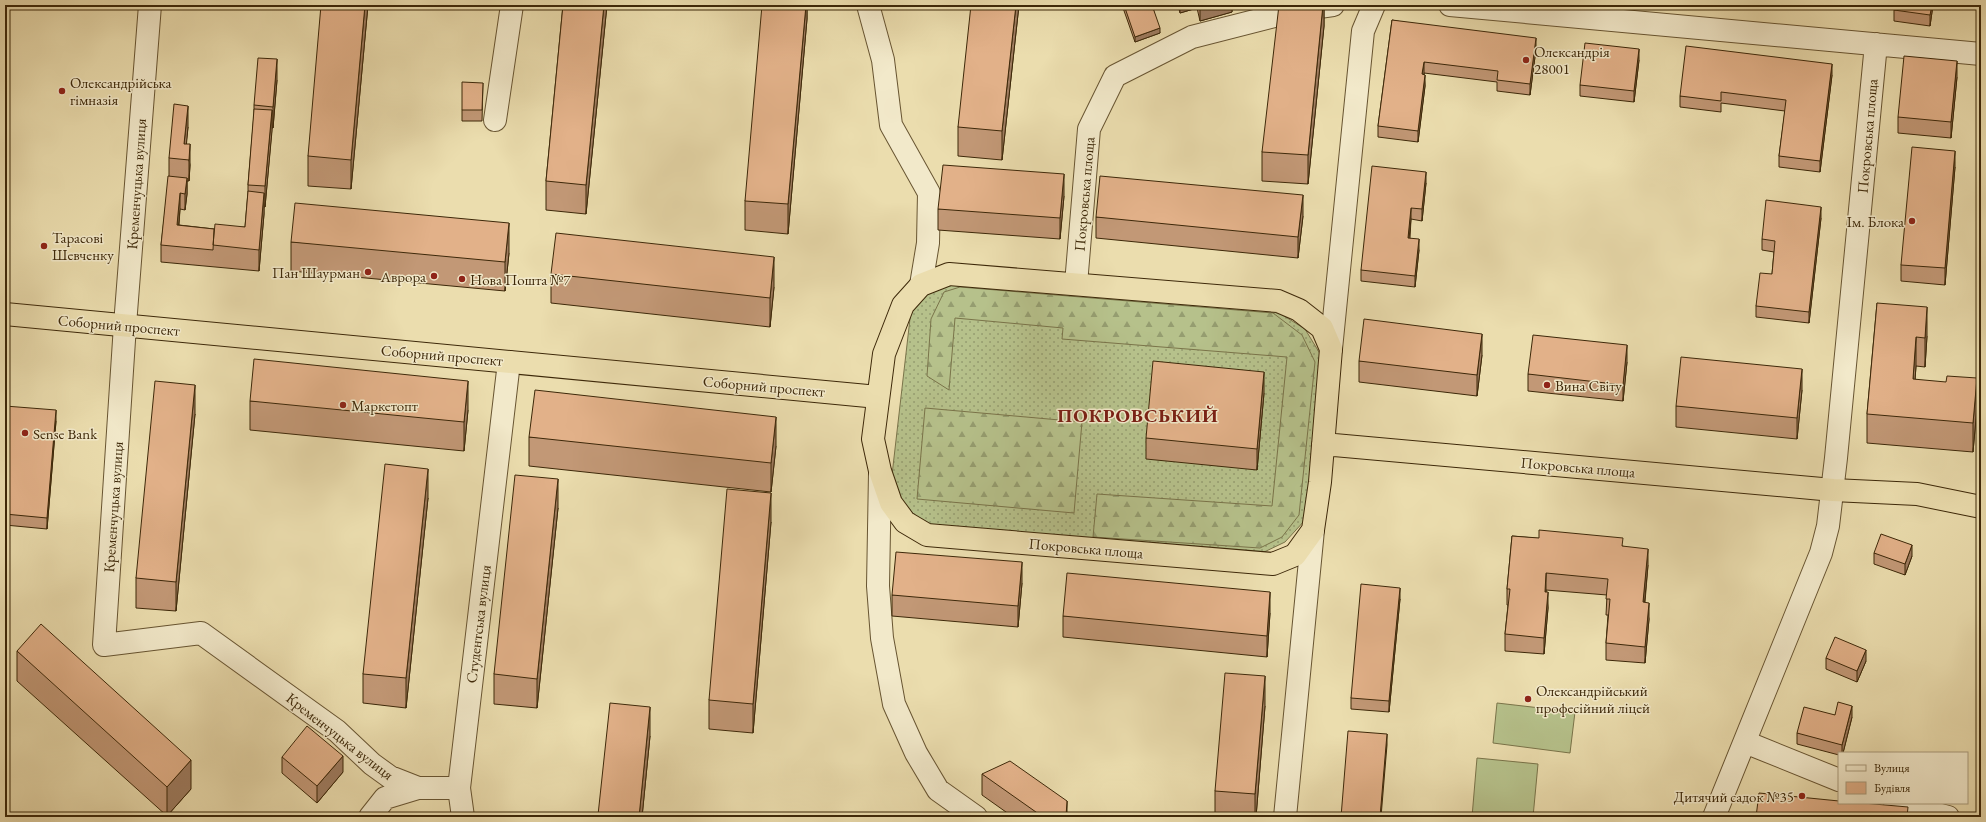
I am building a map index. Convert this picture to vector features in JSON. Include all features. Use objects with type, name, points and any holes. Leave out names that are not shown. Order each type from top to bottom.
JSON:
[{"type":"highway","name":"Покровська площа","points":[[949,274],[1076,284],[1278,301],[1299,310],[1322,328],[1331,350],[1320,482],[1313,530],[1295,555],[1273,564],[927,535],[905,522],[891,503],[880,471],[873,439],[884,354],[903,305],[921,285],[949,274]]},
{"type":"highway","name":"Соборний проспект","points":[[5,314],[878,397]]},
{"type":"highway","name":"Покровська площа","points":[[1324,444],[1833,490],[1917,494],[1981,507]]},
{"type":"street","name":"Кременчуцька вулиця","points":[[150,5],[125,325],[104,645],[202,633],[337,732],[384,773],[390,777],[418,788]]},
{"type":"street","points":[[495,120],[512,5]]},
{"type":"street","points":[[868,5],[883,60],[891,125],[929,193],[928,243],[921,285]]},
{"type":"street","name":"Покровська площа","points":[[1076,284],[1089,129],[1115,76],[1192,37],[1298,10],[1333,5]]},
{"type":"street","name":"Покровська площа","points":[[1331,350],[1363,31],[1374,5]]},
{"type":"street","points":[[1450,5],[1981,54]]},
{"type":"street","name":"Покровська площа","points":[[1714,817],[1821,553],[1828,526],[1833,490],[1876,44]]},
{"type":"street","name":"Студентська вулиця","points":[[459,788],[509,362]]},
{"type":"street","name":"Покровська площа","points":[[880,471],[878,586],[882,638],[894,704],[916,753],[938,790],[976,817]]},
{"type":"street","name":"Покровська площа","points":[[1285,817],[1313,530]]},
{"type":"street","points":[[1745,742],[1838,780]]},
{"type":"street","points":[[370,817],[385,798],[418,788],[459,788],[463,817]]},
{"type":"street","points":[[1899,804],[1948,817]]},
{"type":"green space","points":[[957,282],[1276,311],[1305,329],[1322,357],[1306,519],[1285,542],[1260,554],[931,528],[902,504],[892,475],[911,310],[927,290]]},
{"type":"green space","points":[[960,287],[1273,313],[1302,335],[1315,362],[1299,515],[1282,537],[1260,548],[1093,537],[1097,494],[1272,506],[1287,357],[1062,339],[1063,328],[955,318],[949,390],[927,376],[931,319],[944,292]]},
{"type":"green space","points":[[925,408],[1082,422],[1074,513],[917,499]]},
{"type":"green space","points":[[1497,703],[1575,712],[1570,753],[1493,743]]},
{"type":"green space","points":[[1477,758],[1538,764],[1533,817],[1472,817]]},
{"type":"building","points":[[321,5],[365,5],[351,160],[308,156]]},
{"type":"building","points":[[563,5],[604,5],[586,185],[546,181]]},
{"type":"building","points":[[762,5],[806,5],[788,204],[745,201]]},
{"type":"building","points":[[971,5],[1016,5],[1002,131],[958,127]]},
{"type":"building","points":[[1124,5],[1152,5],[1160,28],[1135,37]]},
{"type":"building","points":[[1199,5],[1217,5],[1200,9]]},
{"type":"building","points":[[1279,5],[1323,5],[1308,155],[1262,152]]},
{"type":"building","points":[[1895,5],[1932,5],[1930,15],[1894,10]]},
{"type":"building","points":[[1392,20],[1536,38],[1530,84],[1497,80],[1498,71],[1424,62],[1422,74],[1425,75],[1418,131],[1378,126]]},
{"type":"building","points":[[1585,43],[1639,49],[1634,91],[1580,85]]},
{"type":"building","points":[[1686,46],[1832,64],[1820,161],[1779,156],[1786,100],[1721,92],[1721,101],[1680,96]]},
{"type":"building","points":[[1904,56],[1957,61],[1951,122],[1898,117]]},
{"type":"building","points":[[258,58],[277,59],[273,107],[254,105]]},
{"type":"building","points":[[462,82],[483,83],[482,110],[462,110]]},
{"type":"building","points":[[174,104],[188,106],[184,144],[190,144],[189,160],[169,158]]},
{"type":"building","points":[[254,109],[272,110],[265,186],[248,185]]},
{"type":"building","points":[[1912,147],[1955,151],[1945,268],[1901,265]]},
{"type":"building","points":[[943,165],[1064,174],[1060,218],[938,209]]},
{"type":"building","points":[[1372,166],[1426,172],[1422,209],[1411,208],[1408,238],[1419,239],[1415,276],[1361,270]]},
{"type":"building","points":[[168,176],[187,178],[185,194],[180,193],[177,225],[214,229],[213,250],[161,245]]},
{"type":"building","points":[[1100,176],[1303,195],[1298,237],[1096,217]]},
{"type":"building","points":[[248,191],[264,193],[259,250],[213,245],[215,224],[245,227]]},
{"type":"building","points":[[1766,200],[1821,207],[1809,312],[1756,306],[1760,273],[1772,274],[1775,241],[1762,239]]},
{"type":"building","points":[[295,203],[509,223],[505,262],[291,242]]},
{"type":"building","points":[[556,233],[774,257],[770,298],[551,274]]},
{"type":"building","points":[[1877,303],[1927,307],[1925,338],[1916,337],[1913,379],[1946,382],[1947,376],[1977,378],[1973,423],[1867,414]]},
{"type":"building","points":[[1364,319],[1482,334],[1477,375],[1359,361]]},
{"type":"building","points":[[1533,335],[1627,345],[1623,385],[1528,374]]},
{"type":"building","points":[[1681,357],[1802,369],[1797,418],[1676,406]]},
{"type":"building","points":[[254,359],[468,381],[464,422],[250,401]]},
{"type":"building","points":[[1153,361],[1264,372],[1257,449],[1146,438]]},
{"type":"building","points":[[155,381],[195,385],[176,582],[136,578]]},
{"type":"building","points":[[535,390],[776,417],[771,463],[529,437]]},
{"type":"building","points":[[5,406],[56,410],[47,518],[5,514]]},
{"type":"building","points":[[385,464],[428,469],[406,678],[363,674]]},
{"type":"building","points":[[515,475],[558,479],[537,679],[494,674]]},
{"type":"building","points":[[727,489],[771,493],[753,704],[709,700]]},
{"type":"building","points":[[1539,530],[1623,538],[1622,546],[1648,549],[1643,602],[1649,603],[1645,647],[1606,643],[1610,599],[1606,599],[1608,579],[1546,573],[1545,592],[1548,592],[1544,638],[1505,634],[1510,589],[1507,589],[1512,536],[1539,538]]},
{"type":"building","points":[[1881,534],[1912,545],[1905,564],[1874,553]]},
{"type":"building","points":[[896,552],[1022,562],[1018,606],[892,595]]},
{"type":"building","points":[[1067,573],[1270,592],[1267,636],[1063,616]]},
{"type":"building","points":[[1361,584],[1400,588],[1389,701],[1351,698]]},
{"type":"building","points":[[41,624],[191,760],[167,787],[17,651]]},
{"type":"building","points":[[1835,637],[1866,650],[1857,671],[1826,658]]},
{"type":"building","points":[[1225,673],[1265,676],[1255,794],[1215,791]]},
{"type":"building","points":[[1838,702],[1852,706],[1842,745],[1797,733],[1804,707],[1835,715]]},
{"type":"building","points":[[610,703],[650,707],[639,817],[598,815]]},
{"type":"building","points":[[307,726],[343,756],[317,786],[282,757]]},
{"type":"building","points":[[1348,731],[1387,734],[1380,817],[1341,817]]},
{"type":"building","points":[[1010,761],[1067,801],[1066,817],[1043,817],[982,774]]},
{"type":"building","name":"Дитячий садок №35","points":[[1759,793],[1838,801],[1838,804],[1874,804],[1908,807],[1907,817],[1756,817]]},
{"type":"place","name":"Олександрія 28001","points":[[1526,60]]},
{"type":"place","name":"Олександрійська гімназія","points":[[62,91]]},
{"type":"place","name":"Ім. Блока","points":[[1912,221]]},
{"type":"place","name":"Тарасові Шевченку","points":[[44,246]]},
{"type":"place","name":"Пан Шаурман","points":[[368,272]]},
{"type":"place","name":"Аврора","points":[[434,276]]},
{"type":"place","name":"Нова Пошта №7","points":[[462,279]]},
{"type":"place","name":"Вина Світу","points":[[1547,385]]},
{"type":"place","name":"Маркетопт","points":[[343,405]]},
{"type":"place","name":"Sense Bank","points":[[25,433]]},
{"type":"place","name":"Олександрійський професійний ліцей","points":[[1528,699]]},
{"type":"place","name":"Дитячий садок №35","points":[[1802,796]]},
{"type":"district","name":"ПОКРОВСЬКИЙ","points":[[1138,415]]}]
